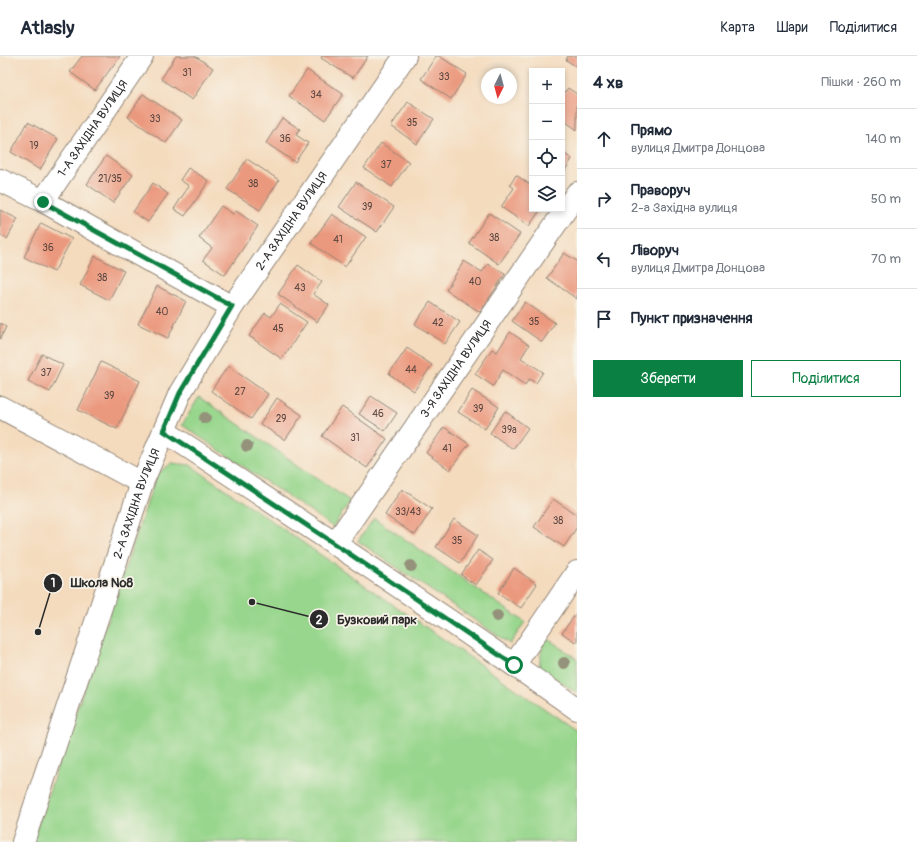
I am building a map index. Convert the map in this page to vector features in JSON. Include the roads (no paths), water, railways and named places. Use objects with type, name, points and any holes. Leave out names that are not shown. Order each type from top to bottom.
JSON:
[{"type":"street","name":"1-А ЗАХІДНА ВУЛИЦЯ","points":[[43,202],[142,56]]},
{"type":"street","name":"2-А ЗАХІДНА ВУЛИЦЯ","points":[[23,842],[142,483],[180,393],[232,306],[405,56]]},
{"type":"street","points":[[0,180],[232,306]]},
{"type":"street","name":"3-Я ЗАХІДНА ВУЛИЦЯ","points":[[335,544],[577,193]]},
{"type":"street","points":[[0,407],[142,483]]},
{"type":"street","points":[[164,431],[335,544],[577,709]]},
{"type":"street","points":[[514,665],[577,572]]},
{"type":"place","name":"Бузковий парк","points":[[252,602]]},
{"type":"place","name":"Школа №8","points":[[38,632]]}]
